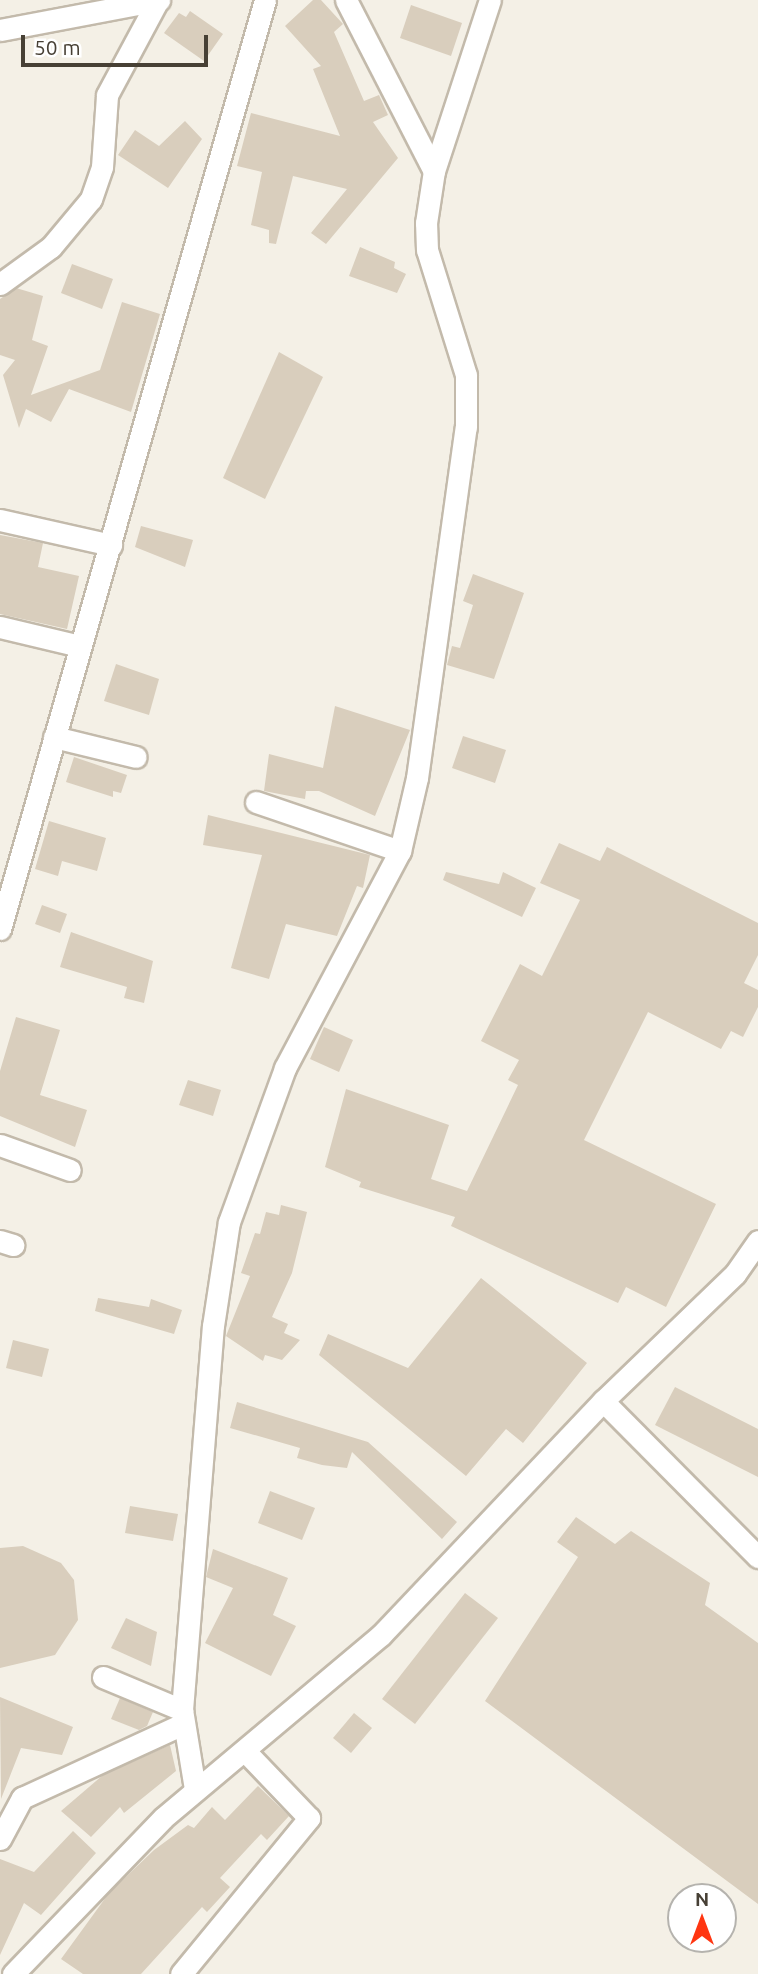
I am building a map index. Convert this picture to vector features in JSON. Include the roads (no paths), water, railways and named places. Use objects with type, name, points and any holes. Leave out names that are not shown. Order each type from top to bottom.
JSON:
[{"type":"street","points":[[0,30],[159,0]]},
{"type":"street","points":[[0,284],[51,247],[91,199],[102,167],[107,95],[159,0]]},
{"type":"street","points":[[0,929],[265,0]]},
{"type":"street","points":[[346,0],[434,171]]},
{"type":"street","points":[[195,1790],[182,1717],[213,1326],[229,1222],[285,1068],[400,851],[417,778],[466,427],[466,375],[427,250],[434,171],[490,0]]},
{"type":"street","points":[[0,520],[111,545]]},
{"type":"street","points":[[0,627],[80,646]]},
{"type":"street","points":[[54,737],[136,757]]},
{"type":"street","points":[[256,802],[400,851]]},
{"type":"street","points":[[0,1145],[70,1170]]},
{"type":"street","points":[[13,1974],[195,1790],[246,1752],[381,1635],[603,1401],[735,1274],[758,1241]]},
{"type":"street","points":[[603,1401],[758,1557]]},
{"type":"street","points":[[103,1677],[182,1717]]},
{"type":"street","points":[[0,1839],[22,1798],[182,1717]]},
{"type":"street","points":[[181,1974],[309,1818],[246,1752]]},
{"type":"street","points":[[0,1971],[7,1974]]}]
